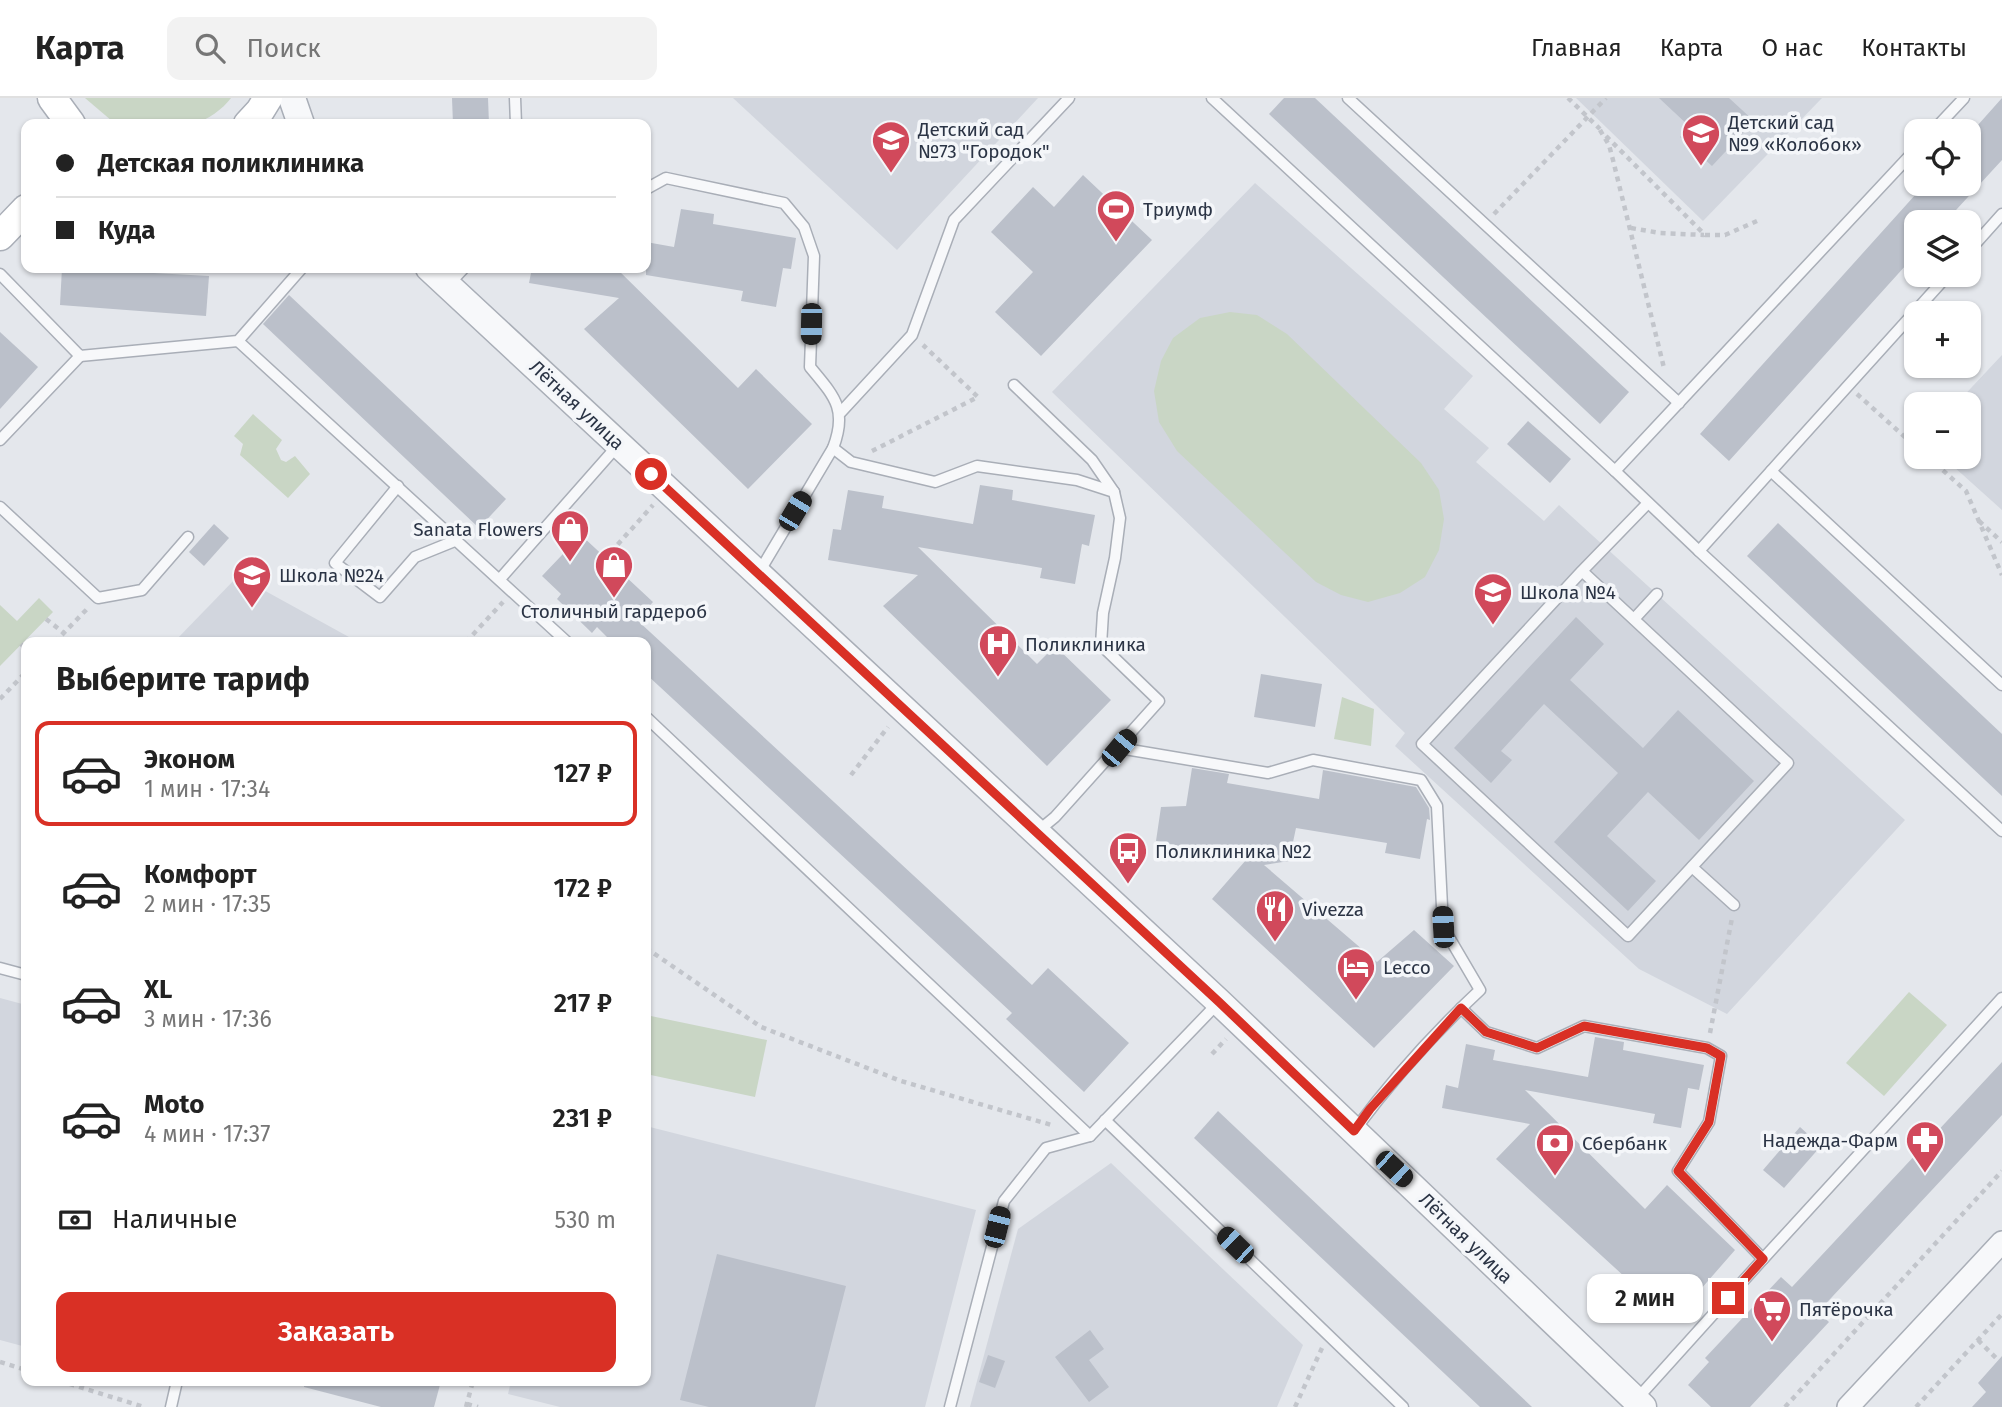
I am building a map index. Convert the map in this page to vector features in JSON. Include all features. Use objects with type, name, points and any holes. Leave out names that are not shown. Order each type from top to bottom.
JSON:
[{"type":"main road","points":[[50,98],[51,119]]},
{"type":"main road","points":[[50,98],[67,119]]},
{"type":"main road","points":[[253,119],[268,98]]},
{"type":"main road","points":[[0,236],[21,214]]},
{"type":"street","points":[[292,98],[298,119]]},
{"type":"street","name":"Лётная улица","points":[[447,273],[619,444],[1219,1002],[1639,1404]]},
{"type":"street","points":[[1848,1407],[2002,1241]]},
{"type":"lane","points":[[515,98],[516,119]]},
{"type":"lane","points":[[841,412],[912,335],[954,220],[1069,98]]},
{"type":"lane","points":[[1212,98],[2002,831]]},
{"type":"lane","points":[[1222,108],[1230,98]]},
{"type":"lane","points":[[1348,98],[1679,403]]},
{"type":"lane","points":[[1944,119],[1964,98]]},
{"type":"lane","points":[[1615,471],[1904,162]]},
{"type":"lane","points":[[651,186],[666,178],[784,203],[804,227],[814,256],[810,367],[833,395],[841,412],[840,430],[834,448],[758,574]]},
{"type":"lane","points":[[1981,238],[2002,214]]},
{"type":"lane","points":[[0,440],[80,356],[238,341],[298,273]]},
{"type":"lane","points":[[0,274],[80,356]]},
{"type":"lane","points":[[1699,551],[1937,287]]},
{"type":"lane","points":[[238,341],[562,637]]},
{"type":"lane","points":[[1014,385],[1092,460],[1114,492],[1120,518],[1115,558],[1103,613],[1101,645],[1159,701],[1119,748],[1037,833]]},
{"type":"lane","points":[[500,579],[619,444]]},
{"type":"lane","points":[[834,448],[851,462],[935,482],[977,466],[1077,480],[1114,492]]},
{"type":"lane","points":[[1771,471],[2002,685]]},
{"type":"lane","points":[[398,486],[335,563],[380,597],[415,557],[457,540]]},
{"type":"lane","points":[[1582,571],[1788,763],[1628,936],[1422,744],[1582,571],[1648,503]]},
{"type":"lane","points":[[0,507],[98,597],[142,590],[188,537]]},
{"type":"lane","points":[[1634,619],[1657,594]]},
{"type":"lane","points":[[651,722],[1090,1136]]},
{"type":"lane","points":[[1119,748],[1268,773],[1313,760],[1421,780],[1437,806],[1443,927],[1480,990],[1370,1109],[1354,1131]]},
{"type":"lane","points":[[1692,867],[1734,905]]},
{"type":"lane","points":[[0,968],[21,974]]},
{"type":"lane","points":[[1639,1404],[1763,1259],[2002,998]]},
{"type":"lane","points":[[950,1407],[1004,1201],[1046,1148],[1090,1136],[1219,1002]]},
{"type":"lane","points":[[1461,1008],[1486,1032],[1537,1048],[1584,1026],[1707,1048],[1721,1056],[1709,1122],[1678,1171],[1763,1259]]},
{"type":"lane","points":[[1105,1120],[1403,1407]]},
{"type":"lane","points":[[171,1407],[176,1386]]},
{"type":"path","points":[[1568,98],[1705,235]]},
{"type":"path","points":[[1484,224],[1606,98]]},
{"type":"path","points":[[1600,130],[1609,145],[1666,373],[1661,387]]},
{"type":"path","points":[[1631,228],[1660,233],[1725,235],[1756,221]]},
{"type":"path","points":[[851,462],[978,397],[912,335]]},
{"type":"path","points":[[1849,386],[1904,436]]},
{"type":"path","points":[[1941,469],[1966,491],[2002,575]]},
{"type":"path","points":[[611,552],[654,505]]},
{"type":"path","points":[[1978,520],[2002,542]]},
{"type":"path","points":[[471,637],[513,591]]},
{"type":"path","points":[[60,637],[98,597]]},
{"type":"path","points":[[46,619],[64,633]]},
{"type":"path","points":[[0,699],[21,678]]},
{"type":"path","points":[[850,775],[888,727]]},
{"type":"path","points":[[1707,1048],[1734,905]]},
{"type":"path","points":[[651,951],[761,1027],[901,1081],[1090,1136]]},
{"type":"path","points":[[1212,1054],[1227,1038]]},
{"type":"path","points":[[1785,1407],[2002,1171]]},
{"type":"path","points":[[1916,1407],[2002,1314]]},
{"type":"path","points":[[1294,1407],[1328,1335]]},
{"type":"path","points":[[1978,1340],[1998,1360]]},
{"type":"path","points":[[0,1362],[21,1368]]},
{"type":"path","points":[[76,1386],[144,1407]]},
{"type":"path","points":[[471,1386],[467,1406],[478,1407]]},
{"type":"shaded area","name":"Детский сад №73 \"Городок\"","points":[[733,98],[1038,98],[897,250]]},
{"type":"shaded area","name":"Детский сад №9 «Колобок»","points":[[1576,98],[1822,98],[1703,221]]},
{"type":"shaded area","name":"Школа №4","points":[[1255,183],[1473,376],[1444,409],[1489,448],[1476,462],[1544,521],[1559,505],[1905,820],[1727,1014],[1639,969],[1395,746],[1405,733],[1052,392]]},
{"type":"shaded area","points":[[2002,355],[2002,510],[1956,469],[1981,469],[1981,392],[1967,392]]},
{"type":"shaded area","name":"Школа №24","points":[[238,576],[349,637],[179,637]]},
{"type":"shaded area","points":[[0,998],[21,1004],[21,1346],[0,1340]]},
{"type":"shaded area","points":[[651,1127],[976,1210],[925,1407],[560,1407],[508,1394],[510,1386],[651,1386]]},
{"type":"shaded area","points":[[1111,1163],[1303,1345],[1277,1407],[970,1407],[1018,1229]]},
{"type":"green space","points":[[85,98],[231,98],[206,119],[110,119]]},
{"type":"green space","points":[[1230,312],[1257,315],[1287,334],[1421,463],[1439,490],[1444,519],[1439,550],[1425,577],[1400,593],[1368,602],[1341,595],[1316,582],[1177,451],[1159,422],[1154,391],[1161,361],[1173,338],[1200,318]]},
{"type":"green space","points":[[253,414],[282,440],[276,449],[281,460],[286,462],[295,456],[310,474],[288,498],[240,455],[243,444],[234,436]]},
{"type":"green space","points":[[39,598],[53,612],[28,637],[21,637],[21,645],[0,666],[0,605],[17,621]]},
{"type":"green space","points":[[1342,697],[1374,709],[1371,746],[1334,739]]},
{"type":"green space","points":[[1909,992],[1947,1025],[1884,1096],[1846,1063]]},
{"type":"green space","points":[[651,1016],[767,1040],[755,1097],[651,1075]]},
{"type":"building","points":[[452,98],[488,98],[489,119],[453,119]]},
{"type":"building","points":[[1284,98],[1315,98],[1629,392],[1600,424],[1269,114]]},
{"type":"building","points":[[1659,98],[1729,98],[1754,121],[1712,166],[1680,137],[1690,127]]},
{"type":"building","points":[[2002,98],[2002,160],[1981,183],[1981,122]]},
{"type":"building","points":[[1083,175],[1152,240],[1041,356],[995,312],[1033,272],[991,232],[1033,187],[1054,207]]},
{"type":"building","points":[[1914,196],[1969,196],[1956,210],[1904,210],[1904,267],[1729,461],[1700,434]]},
{"type":"building","points":[[681,209],[714,214],[713,224],[796,238],[791,269],[783,268],[776,307],[741,301],[743,291],[646,275],[651,273],[651,243],[674,247]]},
{"type":"building","points":[[62,273],[209,276],[206,316],[60,305]]},
{"type":"building","points":[[531,273],[621,273],[738,388],[756,369],[812,424],[748,489],[584,329],[619,298],[529,283]]},
{"type":"building","points":[[289,295],[506,499],[479,528],[263,324]]},
{"type":"building","points":[[0,332],[38,367],[0,409]]},
{"type":"building","points":[[1528,421],[1571,459],[1550,483],[1507,444]]},
{"type":"building","points":[[980,485],[1013,490],[1012,500],[1095,515],[1089,546],[1082,544],[1075,584],[1040,578],[1042,568],[918,547],[1037,664],[1055,646],[1111,700],[1047,766],[883,606],[918,575],[828,560],[833,529],[841,530],[848,490],[884,496],[882,508],[973,524]]},
{"type":"building","points":[[1778,523],[2002,734],[2002,796],[1747,556]]},
{"type":"building","points":[[214,524],[229,538],[204,566],[189,552]]},
{"type":"building","points":[[581,535],[653,602],[637,620],[1032,985],[1048,968],[1129,1043],[1084,1092],[1006,1019],[1012,1013],[651,679],[651,637],[607,637],[597,627],[592,633],[557,599],[561,594],[542,576]]},
{"type":"building","points":[[1576,617],[1604,644],[1570,680],[1643,748],[1678,710],[1754,781],[1699,840],[1648,792],[1607,836],[1656,881],[1628,911],[1554,842],[1618,773],[1544,704],[1501,751],[1512,760],[1491,783],[1454,748]]},
{"type":"building","points":[[1261,674],[1322,684],[1315,727],[1254,717]]},
{"type":"building","points":[[1192,768],[1229,774],[1227,783],[1319,799],[1323,770],[1416,787],[1429,808],[1430,820],[1427,819],[1420,859],[1385,853],[1387,843],[1296,828],[1289,861],[1264,865],[1377,962],[1414,930],[1454,966],[1374,1048],[1212,899],[1246,860],[1156,841],[1161,807],[1186,806]]},
{"type":"building","points":[[1595,1037],[1624,1042],[1623,1050],[1704,1065],[1699,1090],[1688,1088],[1681,1128],[1653,1123],[1655,1114],[1525,1090],[1645,1209],[1667,1185],[1735,1250],[1673,1321],[1496,1159],[1530,1124],[1442,1108],[1446,1085],[1458,1088],[1466,1044],[1495,1050],[1493,1060],[1588,1077]]},
{"type":"building","points":[[2002,1062],[2002,1115],[1818,1312],[1829,1322],[1750,1407],[1711,1407],[1688,1385],[1709,1362],[1705,1358],[1781,1277],[1792,1287]]},
{"type":"building","points":[[1218,1111],[1532,1407],[1480,1407],[1194,1138]]},
{"type":"building","points":[[1800,1127],[1821,1146],[1784,1188],[1763,1170]]},
{"type":"building","points":[[717,1254],[846,1286],[815,1407],[709,1407],[680,1400]]},
{"type":"building","points":[[1090,1330],[1104,1349],[1089,1360],[1109,1387],[1089,1402],[1055,1357]]},
{"type":"building","points":[[988,1355],[1005,1361],[995,1388],[979,1382]]},
{"type":"building","points":[[2002,1356],[2002,1407],[1972,1407],[1986,1392],[1978,1383]]},
{"type":"building","points":[[440,1386],[434,1407],[381,1407],[304,1387]]},
{"type":"place","name":"Детский сад №9 «Колобок»","points":[[1701,167]]},
{"type":"place","name":"Детский сад №73 \"Городок\"","points":[[891,174]]},
{"type":"place","name":"Триумф","points":[[1116,243]]},
{"type":"place","name":"Sanata Flowers","points":[[570,563]]},
{"type":"place","name":"Столичный гардероб","points":[[614,599]]},
{"type":"place","name":"Школа №24","points":[[252,609]]},
{"type":"place","name":"Школа №4","points":[[1493,626]]},
{"type":"place","name":"Поликлиника","points":[[998,678]]},
{"type":"place","name":"Поликлиника №2","points":[[1128,885]]},
{"type":"place","name":"Vivezza","points":[[1275,943]]},
{"type":"place","name":"Lecco","points":[[1356,1001]]},
{"type":"place","name":"Надежда-Фарм","points":[[1925,1174]]},
{"type":"place","name":"Сбербанк","points":[[1555,1177]]},
{"type":"place","name":"Пятёрочка","points":[[1772,1343]]},
{"type":"route","points":[[651,474],[1354,1131],[1370,1109],[1461,1008],[1486,1032],[1537,1048],[1584,1026],[1707,1048],[1721,1056],[1709,1122],[1678,1171],[1763,1259],[1728,1298]]}]
